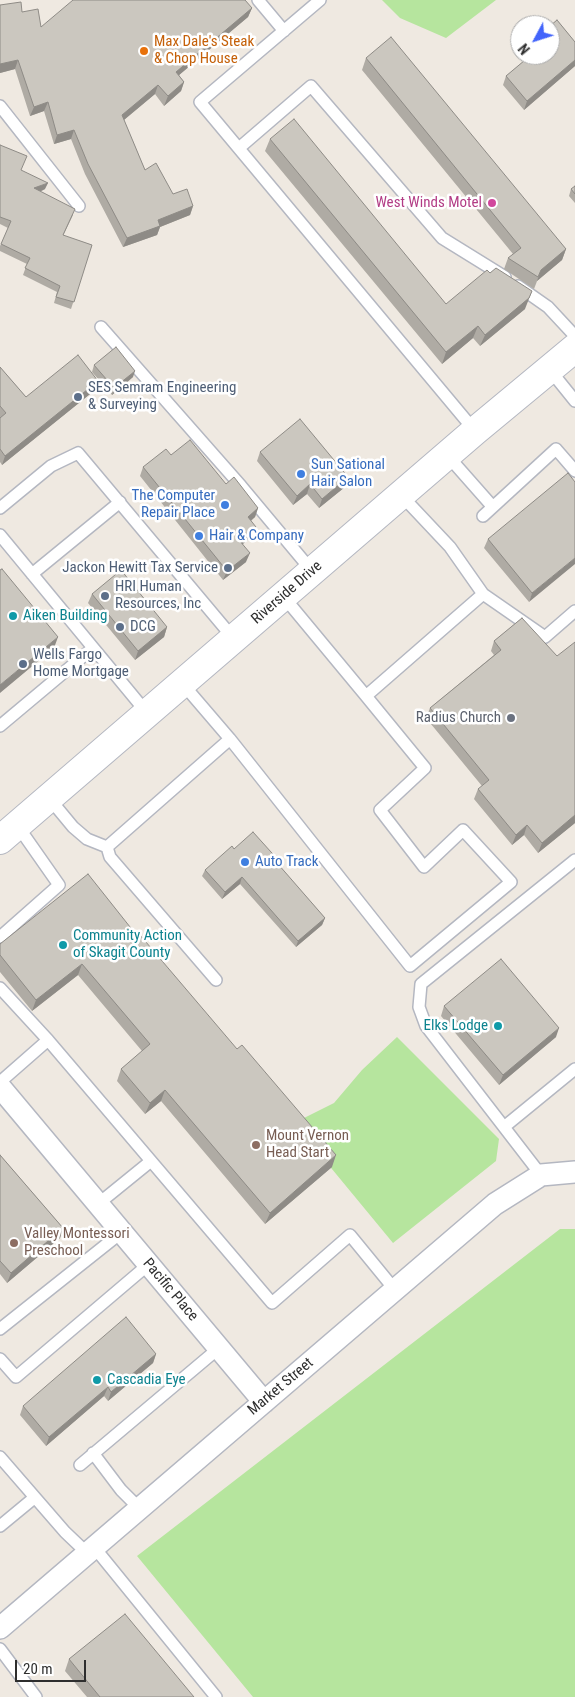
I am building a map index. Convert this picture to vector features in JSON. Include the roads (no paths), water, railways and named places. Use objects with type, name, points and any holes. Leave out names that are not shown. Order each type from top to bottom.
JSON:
[{"type":"main road","name":"Riverside Drive","points":[[8,830],[147,714],[475,431],[575,348]]},
{"type":"street","name":"Pacific Place","points":[[0,1086],[264,1402]]},
{"type":"street","name":"Market Street","points":[[0,1628],[495,1204],[541,1175],[575,1172]]},
{"type":"lane","points":[[258,0],[284,31]]},
{"type":"lane","points":[[320,0],[200,102],[475,431]]},
{"type":"lane","points":[[239,148],[311,86],[442,238],[542,303],[575,336]]},
{"type":"lane","points":[[0,106],[79,206]]},
{"type":"lane","points":[[101,328],[241,486],[312,571]]},
{"type":"lane","points":[[550,370],[575,401]]},
{"type":"lane","points":[[483,516],[556,449],[575,471]]},
{"type":"lane","points":[[0,508],[51,466],[78,453],[234,639]]},
{"type":"lane","points":[[447,455],[492,506]]},
{"type":"lane","points":[[401,495],[450,547],[483,594],[545,637],[575,611]]},
{"type":"lane","points":[[32,574],[120,502]]},
{"type":"lane","points":[[1,539],[147,714]]},
{"type":"lane","points":[[366,696],[483,594]]},
{"type":"lane","points":[[182,683],[230,739],[410,966],[511,882],[463,830],[424,867],[380,810],[425,768],[283,596]]},
{"type":"lane","points":[[0,726],[93,648]]},
{"type":"lane","points":[[106,847],[230,739]]},
{"type":"lane","points":[[48,798],[73,827],[87,839],[106,847],[110,858],[216,980]]},
{"type":"lane","points":[[0,937],[59,885],[8,830]]},
{"type":"lane","points":[[541,1175],[426,1026],[419,1007],[421,984],[575,860]]},
{"type":"lane","points":[[0,988],[48,1040],[272,1303],[350,1235],[395,1290]]},
{"type":"lane","points":[[0,1082],[48,1040]]},
{"type":"lane","points":[[504,1127],[575,1069]]},
{"type":"lane","points":[[98,1204],[151,1161]]},
{"type":"lane","points":[[0,1329],[122,1232]]},
{"type":"lane","points":[[0,1360],[16,1377],[149,1264]]},
{"type":"lane","points":[[80,1465],[219,1348]]},
{"type":"lane","points":[[93,1453],[121,1490],[139,1508]]},
{"type":"lane","points":[[0,1457],[34,1498],[91,1550],[216,1697]]},
{"type":"lane","points":[[0,1526],[34,1498]]},
{"type":"lane","points":[[0,1649],[36,1697]]},
{"type":"place","name":"Max Dale's Steak & Chop House","points":[[144,51]]},
{"type":"place","name":"West Winds Motel","points":[[492,203]]},
{"type":"place","name":"SES Semram Engineering & Surveying","points":[[78,397]]},
{"type":"place","name":"Sun Sational Hair Salon","points":[[301,474]]},
{"type":"place","name":"The Computer Repair Place","points":[[225,505]]},
{"type":"place","name":"Hair & Company","points":[[199,536]]},
{"type":"place","name":"Jackon Hewitt Tax Service","points":[[228,568]]},
{"type":"place","name":"HRI Human Resources, Inc","points":[[105,596]]},
{"type":"place","name":"Aiken Building","points":[[13,616]]},
{"type":"place","name":"DCG","points":[[120,627]]},
{"type":"place","name":"Wells Fargo Home Mortgage","points":[[23,664]]},
{"type":"place","name":"Radius Church","points":[[511,718]]},
{"type":"place","name":"Auto Track","points":[[245,862]]},
{"type":"place","name":"Community Action of Skagit County","points":[[63,945]]},
{"type":"place","name":"Elks Lodge","points":[[498,1026]]},
{"type":"place","name":"Mount Vernon Head Start","points":[[256,1145]]},
{"type":"place","name":"Valley Montessori Preschool","points":[[14,1243]]},
{"type":"place","name":"Cascadia Eye","points":[[97,1380]]}]
